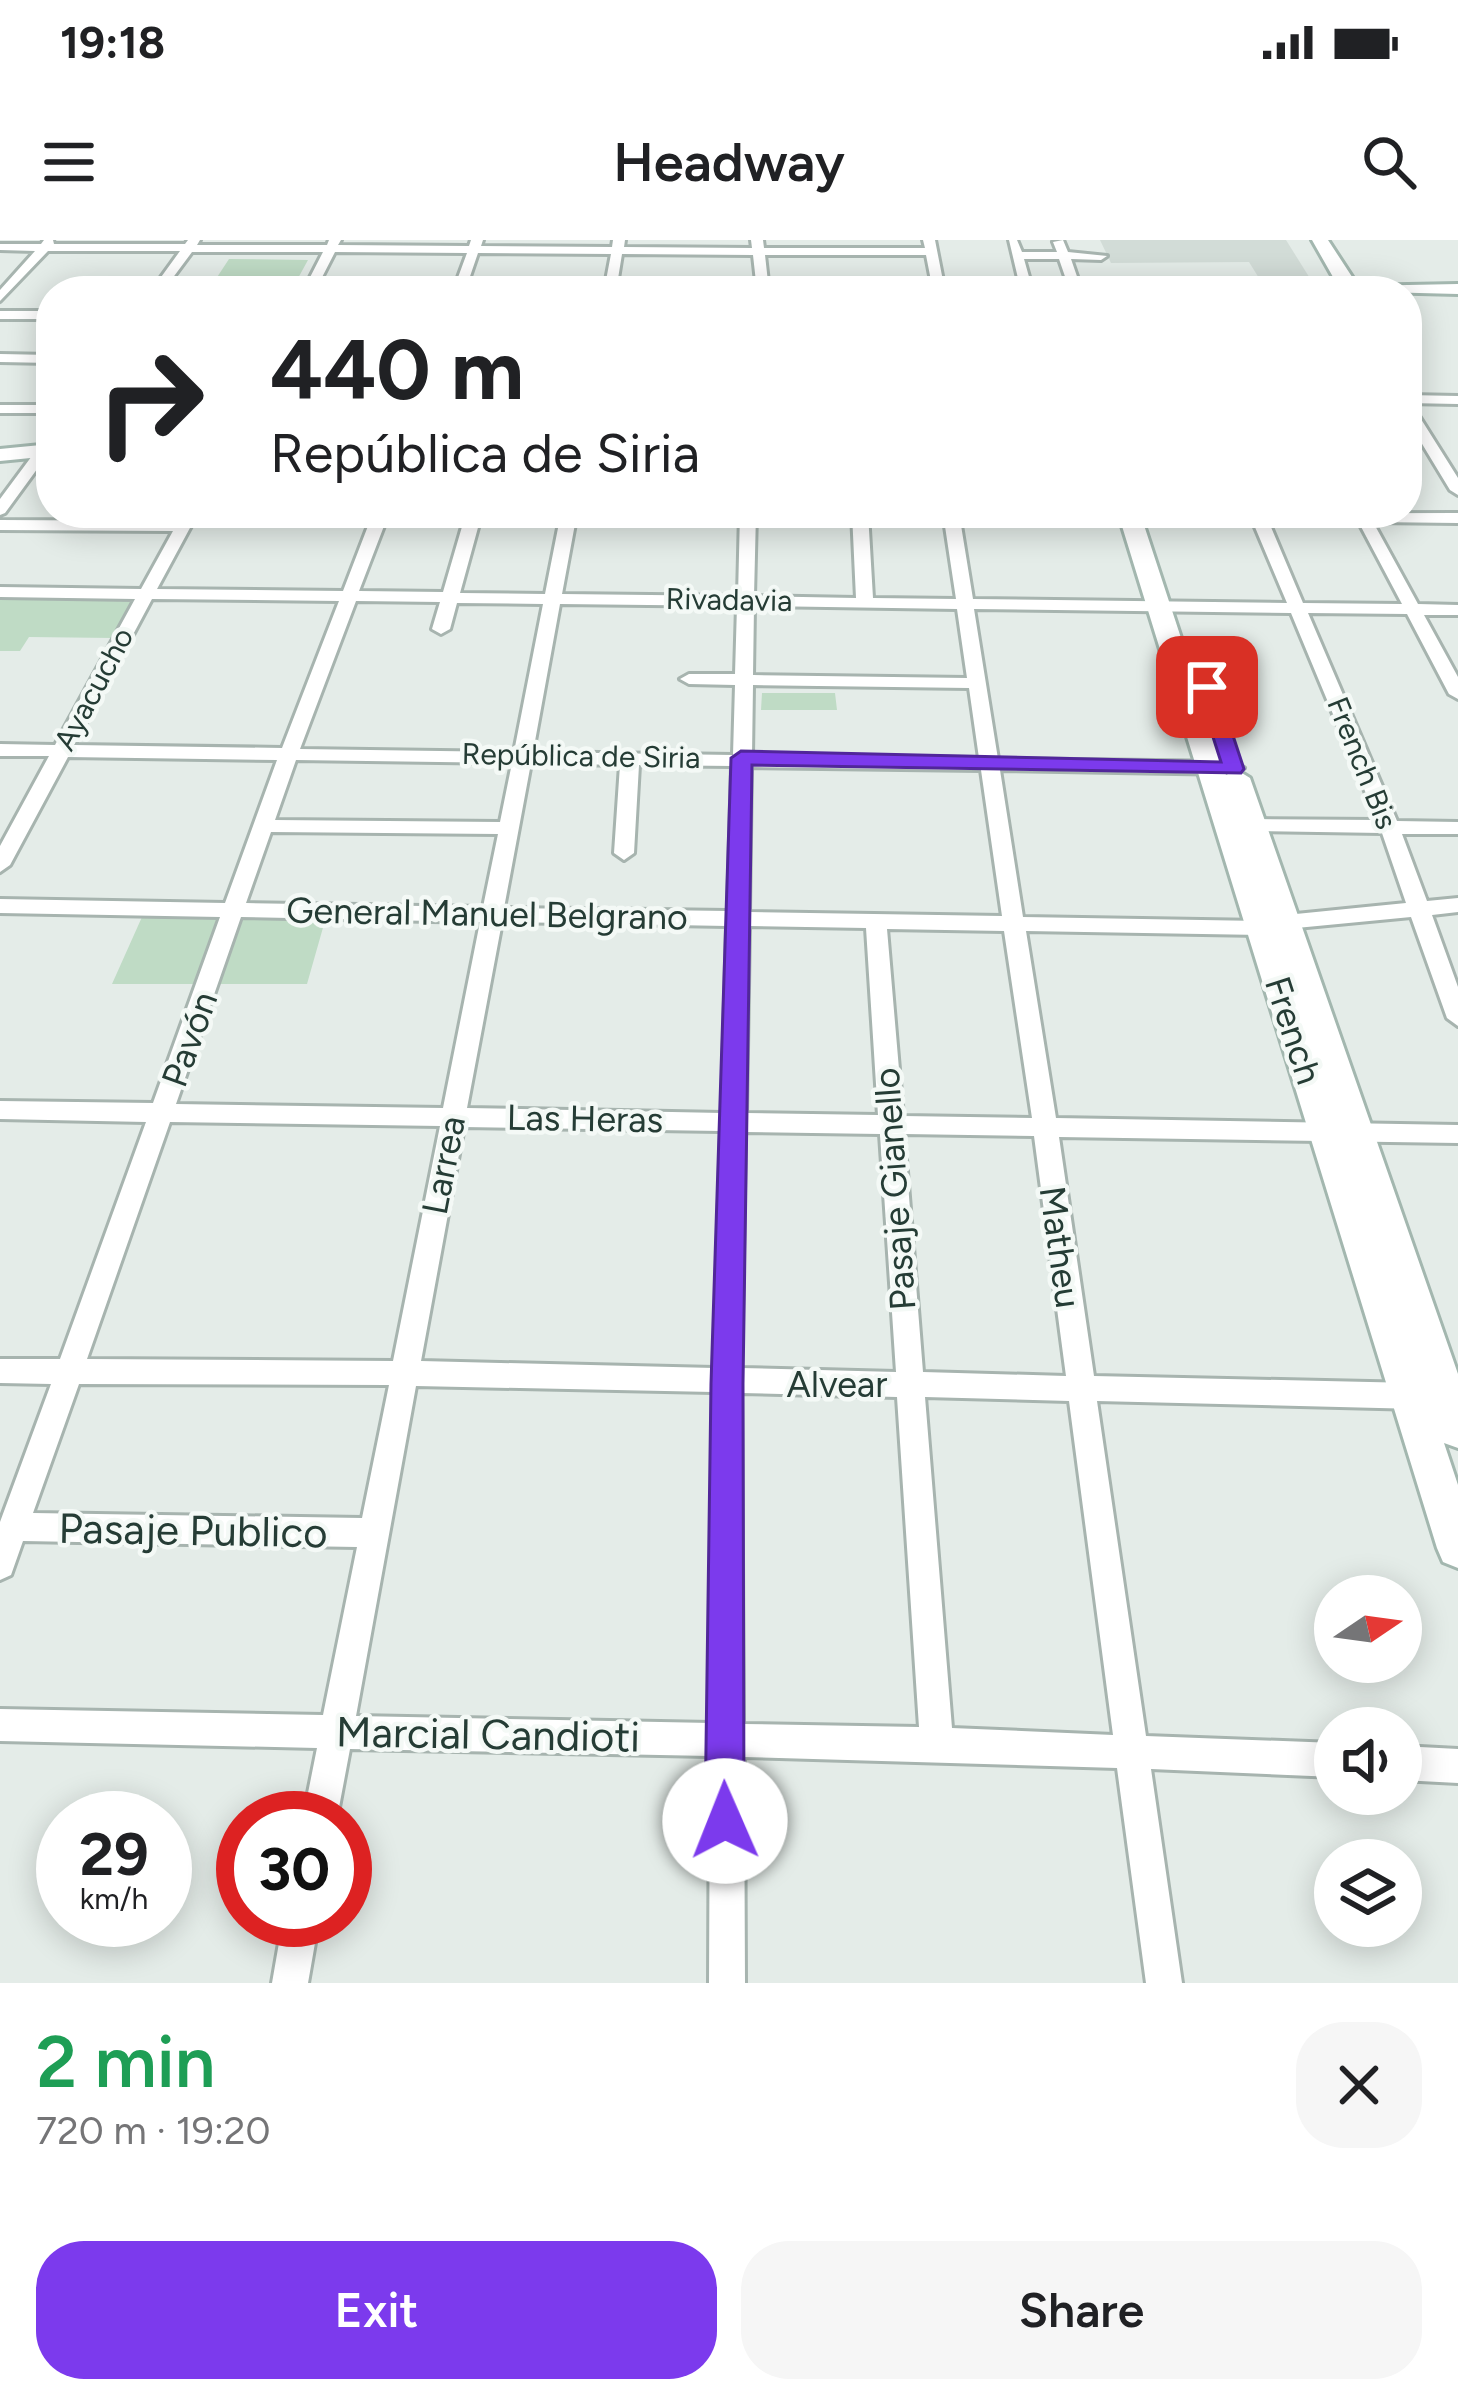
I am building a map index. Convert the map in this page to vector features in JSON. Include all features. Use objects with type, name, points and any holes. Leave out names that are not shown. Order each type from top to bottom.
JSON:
[{"type":"main road","points":[[1300,240],[1323,276]]},
{"type":"main road","points":[[1319,240],[1342,276]]},
{"type":"main road","points":[[1422,293],[1458,294]]},
{"type":"main road","points":[[1422,298],[1458,294]]},
{"type":"main road","points":[[0,442],[36,444]]},
{"type":"main road","points":[[0,455],[36,448]]},
{"type":"main road","name":"French","points":[[1136,528],[1169,605],[1341,1130],[1444,1406],[1458,1547]]},
{"type":"main road","name":"French","points":[[1154,528],[1169,605]]},
{"type":"main road","name":"French","points":[[1222,768],[1253,825],[1274,925]]},
{"type":"street","points":[[1012,240],[1022,276]]},
{"type":"street","points":[[1058,240],[1071,276]]},
{"type":"street","points":[[0,297],[47,244]]},
{"type":"street","points":[[0,248],[47,244],[930,246],[936,276]]},
{"type":"street","points":[[168,276],[190,244]]},
{"type":"street","points":[[317,276],[333,245]]},
{"type":"street","points":[[758,245],[761,276]]},
{"type":"street","points":[[464,276],[475,246]]},
{"type":"street","points":[[613,276],[618,246]]},
{"type":"street","points":[[1016,255],[1101,256]]},
{"type":"street","points":[[0,314],[36,315]]},
{"type":"street","points":[[0,358],[36,359]]},
{"type":"street","points":[[1422,403],[1458,400]]},
{"type":"street","points":[[0,409],[36,409]]},
{"type":"street","points":[[1422,429],[1458,490]]},
{"type":"street","points":[[0,510],[36,462]]},
{"type":"street","points":[[1422,517],[1458,518]]},
{"type":"street","points":[[0,525],[36,524]]},
{"type":"street","name":"Ayacucho","points":[[0,865],[181,528]]},
{"type":"street","name":"Pavón","points":[[0,1565],[289,754],[375,528]]},
{"type":"street","points":[[440,629],[470,528]]},
{"type":"street","name":"Larrea","points":[[325,1791],[566,528]]},
{"type":"street","points":[[727,1983],[727,1384],[747,528]]},
{"type":"street","points":[[861,528],[865,602]]},
{"type":"street","name":"Matheu","points":[[953,528],[1045,1127],[1164,1983]]},
{"type":"street","name":"French Bis","points":[[1263,528],[1390,828],[1458,1018]]},
{"type":"street","points":[[1369,528],[1458,694]]},
{"type":"street","name":"Rivadavia","points":[[0,592],[1458,610]]},
{"type":"street","points":[[689,679],[976,683]]},
{"type":"street","name":"República de Siria","points":[[0,750],[1222,768]]},
{"type":"street","points":[[624,853],[630,757]]},
{"type":"street","points":[[1253,825],[1458,828]]},
{"type":"street","points":[[264,826],[508,828]]},
{"type":"street","points":[[1274,925],[1458,905]]},
{"type":"street","name":"General Manuel Belgrano","points":[[0,906],[1274,925]]},
{"type":"street","name":"Pasaje Gianello","points":[[876,920],[937,1744]]},
{"type":"street","name":"Las Heras","points":[[0,1111],[1458,1134]]},
{"type":"street","name":"Alvear","points":[[0,1371],[404,1373],[727,1384],[1081,1388],[1444,1406]]},
{"type":"street","name":"Pasaje Publico","points":[[13,1527],[374,1533]]},
{"type":"street","name":"Marcial Candioti","points":[[0,1725],[937,1744],[1314,1759]]},
{"type":"street","points":[[1422,1764],[1458,1766]]},
{"type":"street","points":[[290,1983],[297,1947]]},
{"type":"shaded area","points":[[1100,240],[1286,240],[1308,276],[1258,276],[1249,262],[1111,263]]},
{"type":"green space","points":[[229,259],[308,260],[299,276],[218,276]]},
{"type":"green space","points":[[0,597],[125,599],[132,603],[113,638],[29,637],[20,651],[0,651]]},
{"type":"green space","points":[[762,693],[835,693],[837,710],[761,710]]},
{"type":"green space","points":[[146,908],[328,910],[307,984],[112,984]]},
{"type":"route","points":[[725,1821],[727,1384],[741,758],[1234,769],[1207,687]]}]
